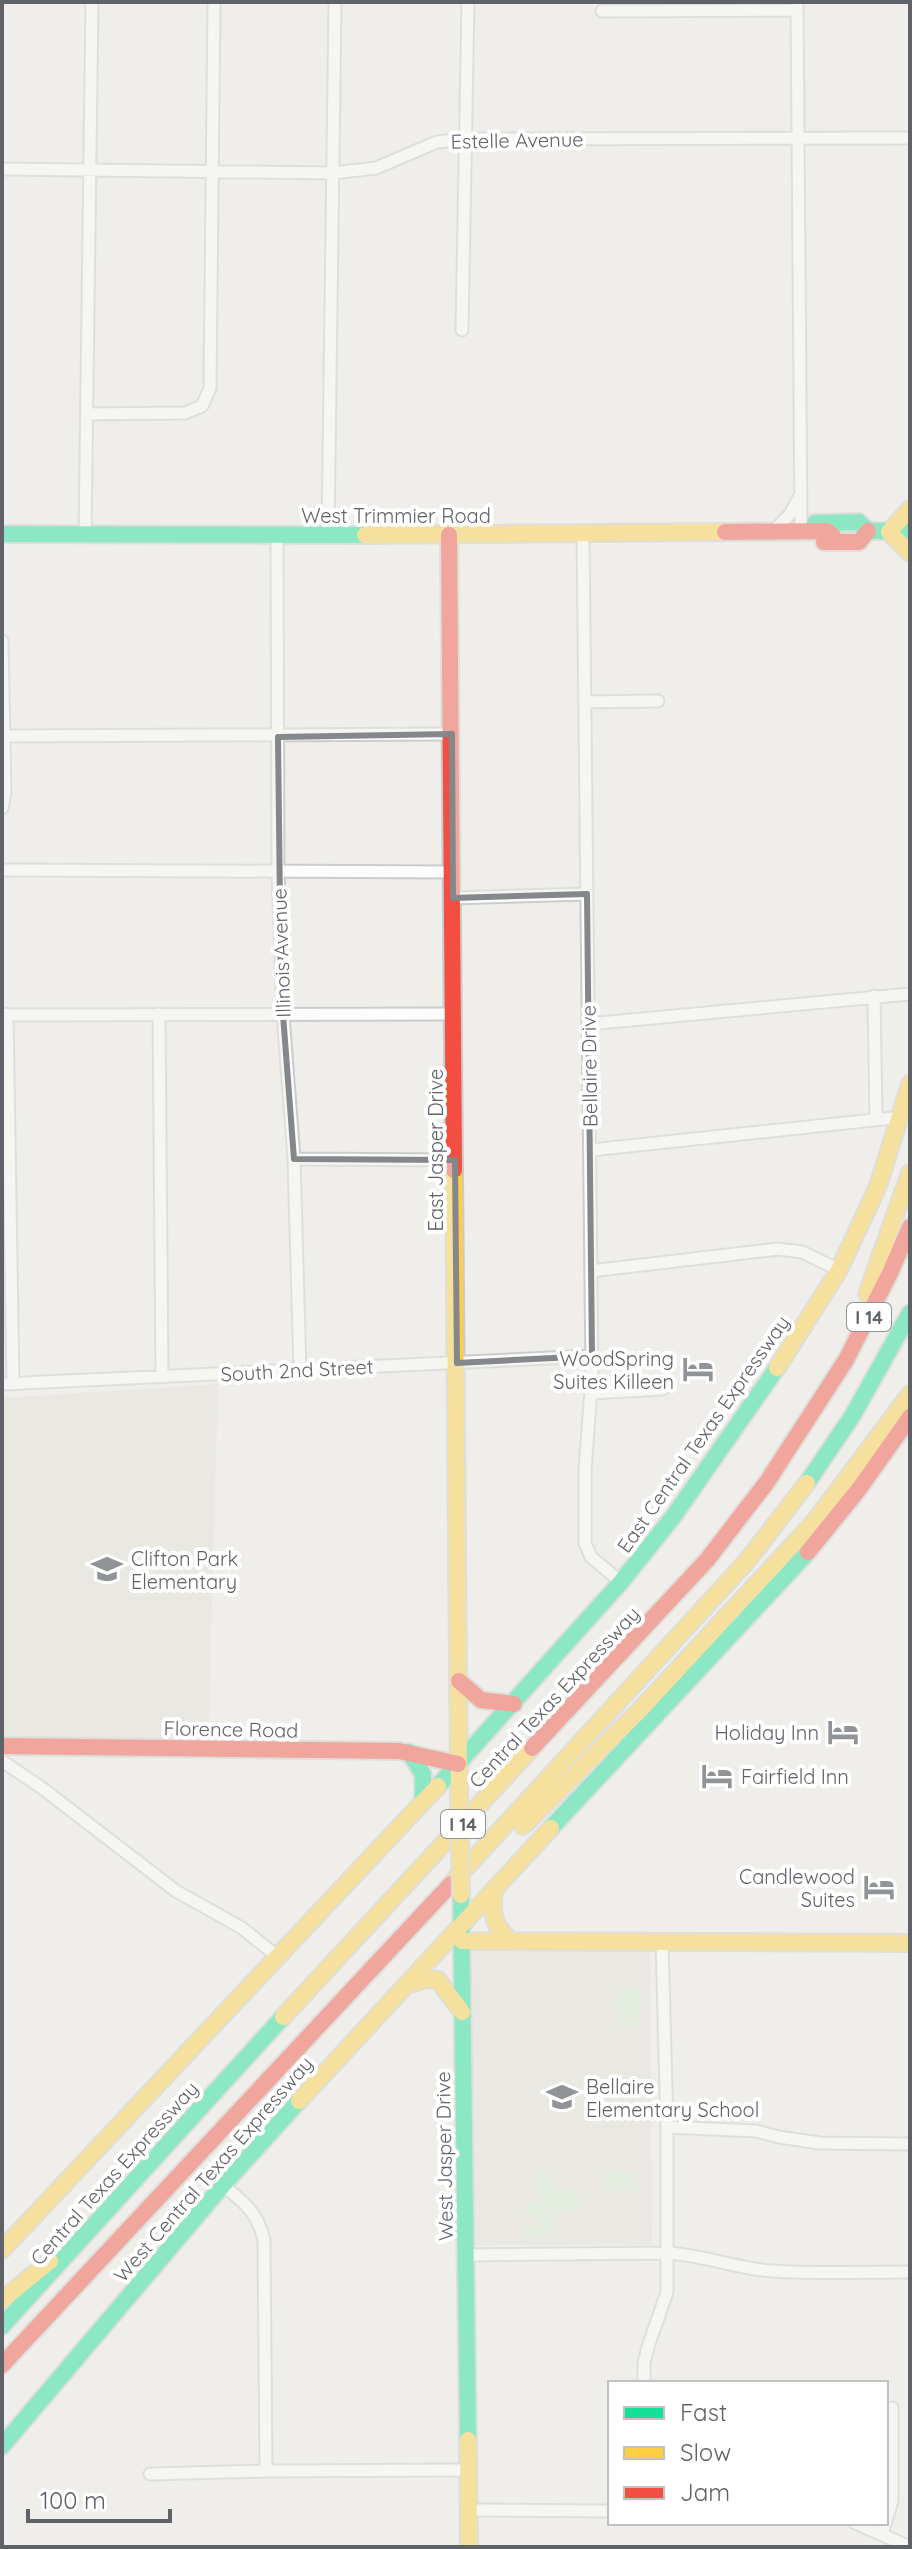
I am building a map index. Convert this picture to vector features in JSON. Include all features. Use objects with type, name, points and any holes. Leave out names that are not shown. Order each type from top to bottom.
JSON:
[{"type":"main road","points":[[910,509],[889,532],[910,553]]},
{"type":"main road","name":"West Trimmier Road","points":[[2,534],[583,534],[789,529],[859,522],[868,531],[910,531]]},
{"type":"main road","name":"West Trimmier Road","points":[[789,529],[802,542],[859,542],[868,531]]},
{"type":"main road","name":"East Jasper Drive","points":[[449,535],[458,1764]]},
{"type":"main road","name":"East Central Texas Expressway","points":[[458,1764],[621,1582],[673,1517],[789,1350],[839,1270],[878,1186],[910,1084]]},
{"type":"main road","points":[[822,1404],[828,1371],[872,1283],[910,1173]]},
{"type":"main road","name":"Central Texas Expressway","points":[[2,2326],[195,2111],[676,1597],[776,1474],[822,1404],[855,1347],[910,1227]]},
{"type":"main road","name":"I 14","points":[[2,2365],[486,1847],[737,1572],[813,1475],[853,1415],[910,1313]]},
{"type":"main road","points":[[486,1847],[508,1841],[640,1710],[815,1521],[910,1394]]},
{"type":"main road","points":[[910,1417],[859,1489],[798,1564],[494,1891],[462,1933],[511,1941],[910,1943]]},
{"type":"main road","points":[[459,1681],[481,1700],[514,1704]]},
{"type":"main road","name":"Florence Road","points":[[2,1746],[409,1752],[458,1764]]},
{"type":"main road","points":[[409,1752],[424,1773],[427,1784],[423,1801]]},
{"type":"main road","points":[[2,2250],[458,1764]]},
{"type":"main road","name":"West Jasper Drive","points":[[458,1764],[469,2547]]},
{"type":"main road","points":[[494,1891],[492,1919],[498,1932],[511,1941]]},
{"type":"main road","name":"West Central Texas Expressway","points":[[2,2446],[223,2185],[405,1985],[462,1933]]},
{"type":"main road","points":[[405,1985],[426,1979],[438,1980],[462,2012]]},
{"type":"main road","points":[[2,2300],[88,2232]]},
{"type":"street","points":[[85,536],[92,2]]},
{"type":"street","points":[[87,414],[185,413],[202,406],[210,388],[214,2]]},
{"type":"street","points":[[328,535],[335,2]]},
{"type":"street","points":[[462,330],[468,2]]},
{"type":"street","points":[[602,11],[797,6],[800,495],[789,529]]},
{"type":"street","name":"Estelle Avenue","points":[[2,169],[333,173],[376,168],[437,142],[465,139],[910,138]]},
{"type":"street","points":[[789,529],[790,514],[800,495]]},
{"type":"street","name":"Bellaire Drive","points":[[583,534],[592,1356],[585,1470],[585,1543],[591,1557],[621,1582]]},
{"type":"street","name":"Illinois Avenue","points":[[277,536],[278,872],[283,1015],[294,1159],[300,1370]]},
{"type":"street","points":[[2,641],[5,794],[2,808]]},
{"type":"street","points":[[585,702],[658,701]]},
{"type":"street","points":[[3,736],[452,734]]},
{"type":"street","points":[[2,870],[453,872]]},
{"type":"street","points":[[453,898],[587,894]]},
{"type":"street","points":[[588,1024],[910,994]]},
{"type":"street","points":[[874,996],[876,1119]]},
{"type":"street","points":[[7,1384],[5,1014],[454,1014]]},
{"type":"street","points":[[159,1014],[162,1377]]},
{"type":"street","points":[[591,1150],[902,1117]]},
{"type":"street","points":[[294,1159],[455,1160]]},
{"type":"street","points":[[591,1271],[778,1249],[802,1252],[839,1270]]},
{"type":"street","name":"South 2nd Street","points":[[7,1384],[592,1356]]},
{"type":"street","points":[[592,1393],[663,1389]]},
{"type":"street","points":[[2,1761],[176,1891],[242,1928],[279,1958]]},
{"type":"street","points":[[644,2381],[648,2347],[667,2292],[662,1941]]},
{"type":"street","points":[[667,2127],[756,2131],[820,2143],[910,2144]]},
{"type":"street","points":[[223,2185],[259,2219],[264,2240],[266,2471]]},
{"type":"street","points":[[466,2255],[668,2253],[696,2255],[744,2268],[773,2271],[910,2272]]},
{"type":"street","points":[[888,2514],[892,2501],[892,2408]]},
{"type":"street","points":[[150,2474],[468,2470]]},
{"type":"street","points":[[469,2510],[608,2511]]},
{"type":"street","points":[[860,2525],[910,2547]]},
{"type":"street","points":[[882,2534],[885,2525]]},
{"type":"highlighted area","points":[[452,734],[453,898],[587,894],[592,1356],[457,1363],[455,1160],[294,1159],[281,988],[278,737]]},
{"type":"shaded area","name":"Clifton Park Elementary","points":[[218,1384],[208,1744],[2,1739],[2,1398]]},
{"type":"shaded area","name":"Bellaire Elementary School","points":[[650,1949],[652,2245],[475,2245],[472,1950]]},
{"type":"green space","points":[[623,1988],[638,1988],[641,1996],[640,2021],[637,2027],[620,2027],[618,1996]]},
{"type":"green space","points":[[538,2168],[549,2172],[550,2191],[564,2189],[578,2193],[581,2206],[572,2211],[556,2210],[555,2227],[550,2236],[523,2239],[518,2233],[523,2225],[538,2225],[541,2215],[529,2216],[526,2211],[530,2204],[539,2204],[539,2192],[534,2189],[537,2182],[534,2173]]},
{"type":"green space","points":[[602,2172],[636,2172],[637,2190],[602,2191]]},
{"type":"traffic: fast","points":[[815,523],[859,522],[868,531],[910,531]]},
{"type":"traffic: fast","points":[[2,534],[365,535]]},
{"type":"traffic: fast","points":[[807,1483],[853,1415],[910,1313]]},
{"type":"traffic: fast","points":[[438,1786],[621,1582],[673,1517],[777,1368]]},
{"type":"traffic: fast","points":[[551,1828],[808,1552]]},
{"type":"traffic: fast","points":[[409,1752],[423,1774],[423,1800]]},
{"type":"traffic: fast","points":[[461,1895],[468,2440]]},
{"type":"traffic: fast","points":[[2,2326],[283,2017]]},
{"type":"traffic: fast","points":[[2,2446],[223,2185],[299,2101]]},
{"type":"traffic: slow","points":[[889,532],[910,509]]},
{"type":"traffic: slow","points":[[365,535],[725,532]]},
{"type":"traffic: slow","points":[[889,532],[910,553]]},
{"type":"traffic: slow","points":[[777,1368],[839,1270],[878,1186],[910,1084]]},
{"type":"traffic: slow","points":[[454,1170],[459,1791]]},
{"type":"traffic: slow","points":[[867,1294],[910,1173]]},
{"type":"traffic: slow","points":[[523,1826],[640,1710],[815,1521],[910,1394]]},
{"type":"traffic: slow","points":[[451,1884],[747,1561],[807,1483]]},
{"type":"traffic: slow","points":[[283,2017],[532,1748]]},
{"type":"traffic: slow","points":[[2,2250],[438,1786]]},
{"type":"traffic: slow","points":[[459,1791],[461,1895]]},
{"type":"traffic: slow","points":[[299,2101],[551,1828]]},
{"type":"traffic: slow","points":[[494,1891],[495,1919],[500,1930],[511,1941]]},
{"type":"traffic: slow","points":[[462,1941],[910,1943]]},
{"type":"traffic: slow","points":[[407,1985],[426,1979],[438,1980],[462,2012]]},
{"type":"traffic: slow","points":[[2,2300],[50,2261]]},
{"type":"traffic: slow","points":[[468,2440],[469,2547]]},
{"type":"traffic: jam","points":[[725,532],[827,531],[834,542]]},
{"type":"traffic: jam","points":[[824,542],[859,542],[868,531]]},
{"type":"traffic: jam","points":[[449,535],[454,1170]]},
{"type":"traffic: jam","points":[[532,1748],[707,1560],[767,1482],[846,1360],[910,1227]]},
{"type":"traffic: jam","points":[[808,1552],[859,1489],[910,1417]]},
{"type":"traffic: jam","points":[[459,1681],[481,1700],[514,1704]]},
{"type":"traffic: jam","points":[[2,1746],[399,1751],[458,1764]]},
{"type":"traffic: jam","points":[[2,2365],[451,1884]]},
{"type":"place","name":"WoodSpring Suites Killeen","points":[[698,1369]]},
{"type":"place","name":"Clifton Park Elementary","points":[[107,1569]]},
{"type":"place","name":"Holiday Inn","points":[[843,1732]]},
{"type":"place","name":"Fairfield Inn","points":[[717,1776]]},
{"type":"place","name":"Candlewood Suites","points":[[879,1887]]},
{"type":"place","name":"Bellaire Elementary School","points":[[562,2097]]}]
